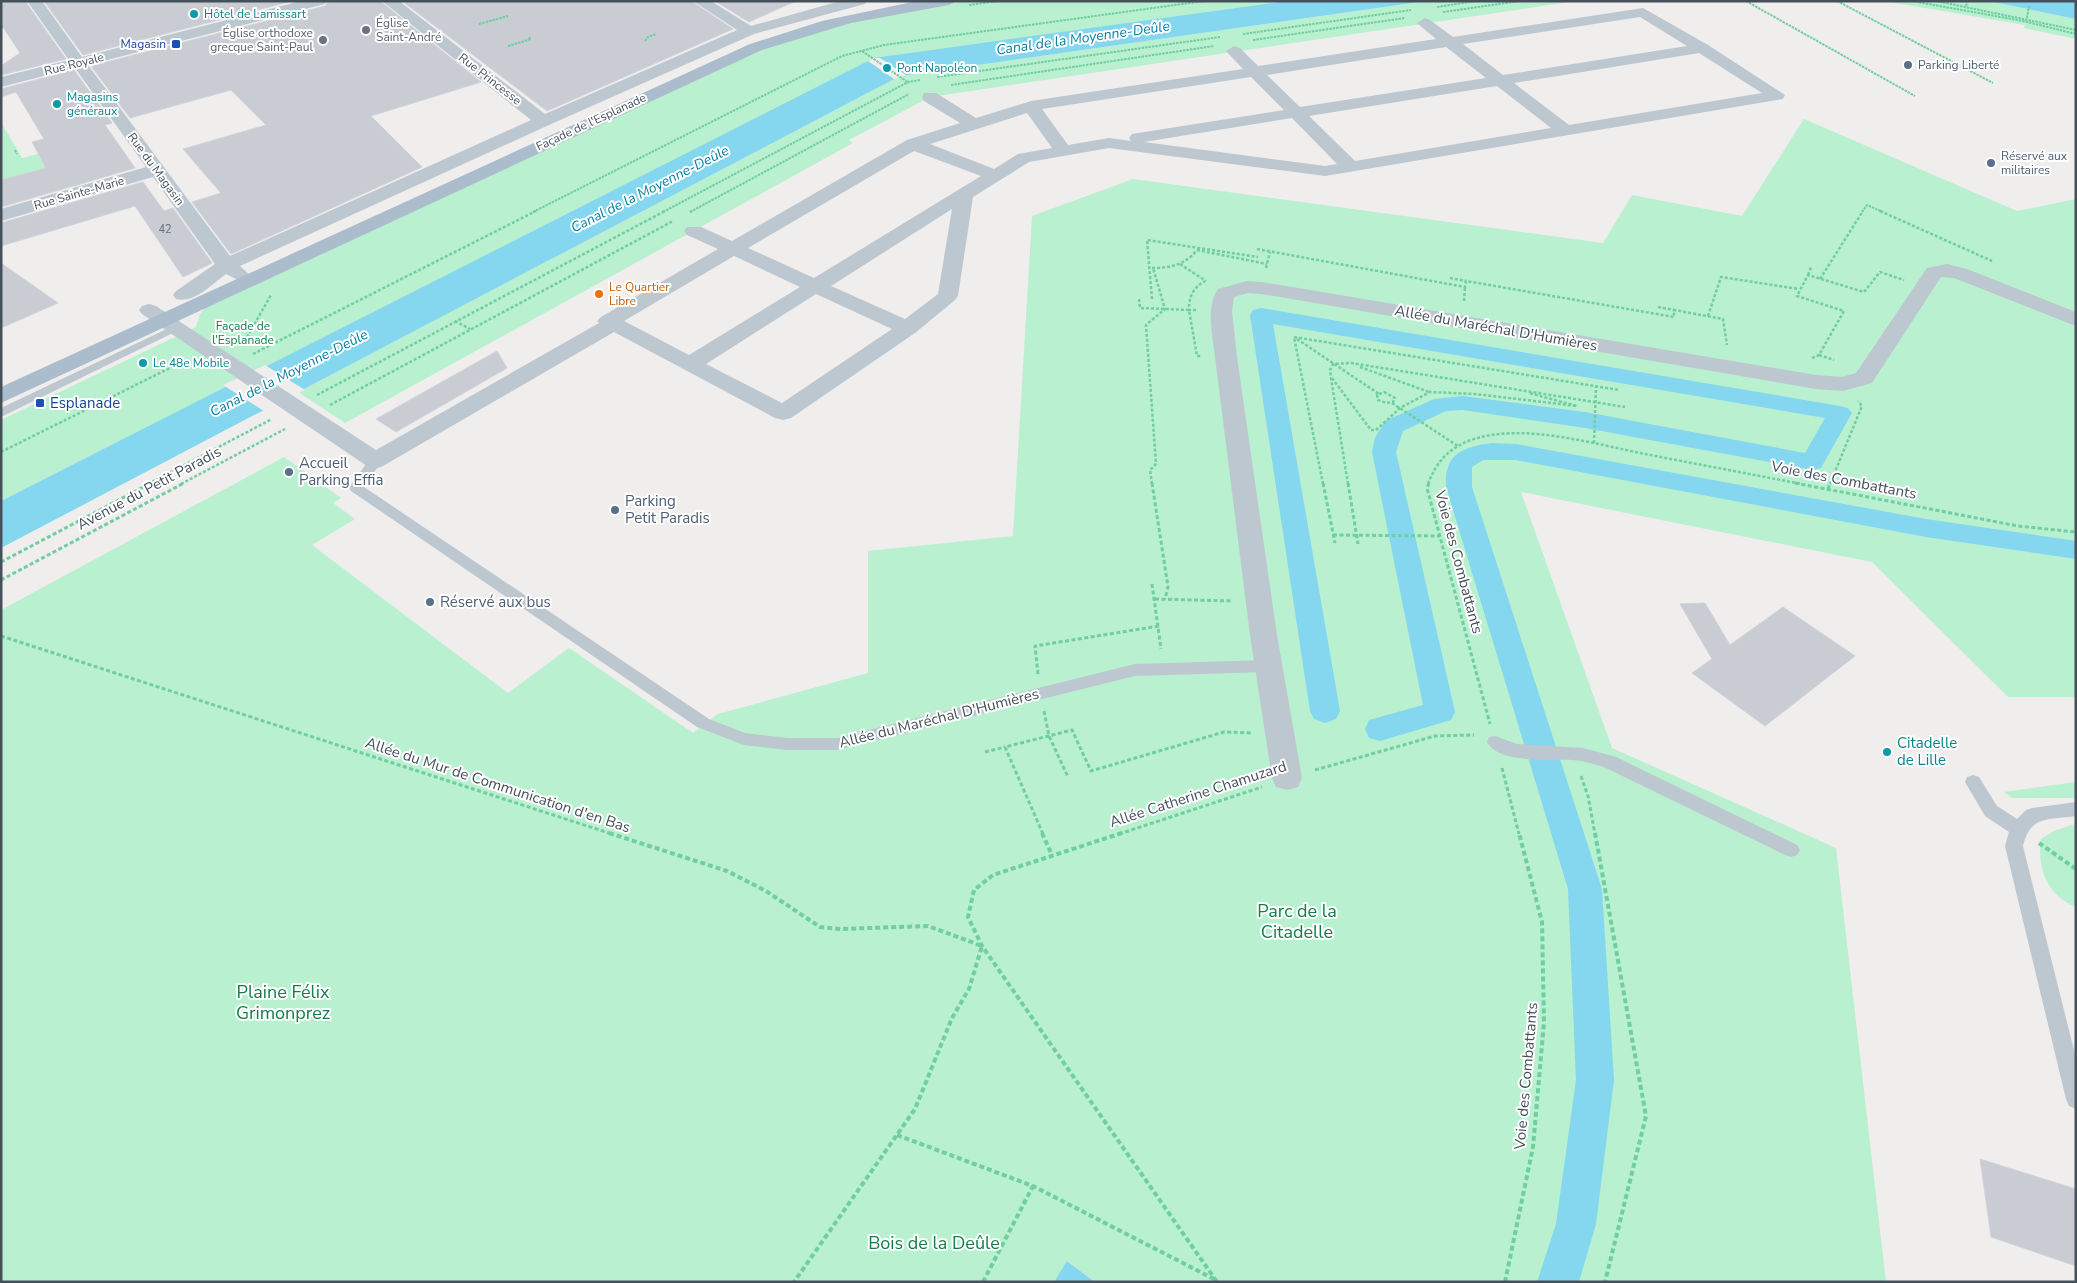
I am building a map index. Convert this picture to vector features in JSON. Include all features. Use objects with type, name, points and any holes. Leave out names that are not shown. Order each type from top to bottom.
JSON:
[{"type":"main road","name":"Façade de l'Esplanade","points":[[1,396],[163,320],[236,273],[745,41],[814,19],[894,1]]},
{"type":"main road","name":"Façade de l'Esplanade","points":[[1,376],[163,320],[183,295],[756,47],[800,31],[850,18],[950,1]]},
{"type":"street","name":"Rue du Magasin","points":[[34,1],[157,170],[236,273]]},
{"type":"street","name":"Rue Royale","points":[[1,82],[320,1]]},
{"type":"street","name":"Rue Princesse","points":[[389,1],[543,121]]},
{"type":"street","points":[[700,1],[748,31]]},
{"type":"street","name":"Façade de l'Esplanade","points":[[236,273],[543,121],[748,31],[809,13],[860,1]]},
{"type":"street","points":[[1109,143],[1325,172],[1777,95],[1625,1]]},
{"type":"street","points":[[964,194],[948,296],[907,328],[783,413],[608,321],[913,144],[1031,106],[1644,12]]},
{"type":"street","points":[[1425,23],[1565,130]]},
{"type":"street","points":[[690,364],[1024,158],[1296,112],[1702,48]]},
{"type":"street","points":[[1234,51],[1351,167]]},
{"type":"street","points":[[930,97],[973,124]]},
{"type":"street","points":[[1031,106],[1063,150]]},
{"type":"street","points":[[913,144],[994,175]]},
{"type":"street","name":"Rue Sainte-Marie","points":[[1,215],[157,170]]},
{"type":"street","points":[[694,230],[907,328]]},
{"type":"street","name":"Allée du Maréchal D'Humières","points":[[1287,778],[1267,666],[1226,356],[1222,298],[1225,293],[1247,287],[1816,382],[1843,384],[1864,378],[1934,272],[1947,270],[1960,273],[2076,320]]},
{"type":"street","points":[[163,320],[375,461],[613,324]]},
{"type":"lane","name":"Façade de l'Esplanade","points":[[1,413],[163,320]]},
{"type":"lane","name":"Allée du Maréchal D'Humières","points":[[375,461],[356,488],[703,723],[744,739],[787,744],[837,744],[1135,670],[1267,666]]},
{"type":"lane","points":[[1495,742],[1509,751],[1526,754],[1583,755],[1610,762],[1791,850]]},
{"type":"lane","points":[[1972,782],[1992,811],[2018,829]]},
{"type":"lane","points":[[2076,809],[2032,815],[2018,829],[2014,846],[2076,1099]]},
{"type":"path","points":[[236,370],[842,56],[884,45],[1204,1]]},
{"type":"path","points":[[1746,1],[1916,96]]},
{"type":"path","points":[[1837,1],[1993,83]]},
{"type":"path","points":[[1912,1],[2076,34]]},
{"type":"path","points":[[1936,1],[2027,18],[2076,30]]},
{"type":"path","points":[[1966,6],[1968,1]]},
{"type":"path","points":[[2027,18],[2029,6]]},
{"type":"path","points":[[478,24],[508,16]]},
{"type":"path","points":[[646,41],[648,37],[656,34]]},
{"type":"path","points":[[508,46],[531,39],[528,37]]},
{"type":"path","points":[[862,51],[908,82]]},
{"type":"path","points":[[15,150],[16,154]]},
{"type":"path","points":[[1820,279],[1867,205],[2000,264]]},
{"type":"path","points":[[1152,299],[1147,240],[1258,257]]},
{"type":"path","points":[[1149,268],[1180,264],[1187,261],[1198,248]]},
{"type":"path","points":[[1198,248],[1267,264]]},
{"type":"path","points":[[1257,250],[1465,287]]},
{"type":"path","points":[[1180,264],[1206,281]]},
{"type":"path","points":[[1811,267],[1796,296],[1844,311],[1819,355],[1831,359]]},
{"type":"path","points":[[1153,268],[1164,309]]},
{"type":"path","points":[[1808,275],[1864,292],[1880,272],[1924,287]]},
{"type":"path","points":[[1708,316],[1721,277],[1799,289]]},
{"type":"path","points":[[1450,278],[1674,317],[1674,310]]},
{"type":"path","points":[[1465,297],[1466,281]]},
{"type":"path","points":[[236,370],[274,288]]},
{"type":"path","points":[[1139,299],[1140,308],[1198,310]]},
{"type":"path","points":[[1658,307],[1723,319]]},
{"type":"path","points":[[1164,309],[1146,325],[1156,464],[1150,470],[1168,587],[1165,599]]},
{"type":"path","points":[[1189,310],[1197,356],[1226,356]]},
{"type":"path","points":[[455,321],[471,329]]},
{"type":"path","points":[[1294,337],[1379,394],[1392,395],[1395,398],[1392,403]]},
{"type":"path","points":[[1294,337],[1619,390]]},
{"type":"path","points":[[1294,337],[1335,543]]},
{"type":"path","points":[[1,452],[190,358]]},
{"type":"path","points":[[1333,364],[1351,363],[1625,407]]},
{"type":"path","points":[[1351,363],[1430,392],[1475,394],[1577,406],[1514,389]]},
{"type":"path","points":[[1333,364],[1331,366],[1331,378],[1358,544]]},
{"type":"path","points":[[1331,378],[1371,430],[1376,430],[1401,409],[1430,392]]},
{"type":"path","points":[[1828,489],[1862,406],[1843,384]]},
{"type":"path","points":[[1594,443],[1596,386]]},
{"type":"path","points":[[1379,394],[1376,397],[1378,400],[1392,403],[1458,446]]},
{"type":"path","points":[[1,562],[298,410]]},
{"type":"path","name":"Avenue du Petit Paradis","points":[[1,580],[298,410]]},
{"type":"path","name":"Voie des Combattants","points":[[1506,1282],[1533,1147],[1544,1022],[1542,922],[1427,488],[1434,467],[1445,454],[1458,446],[1490,436],[1519,434],[1594,443],[2018,526],[2076,532]]},
{"type":"path","points":[[1333,535],[1440,536]]},
{"type":"path","points":[[1152,584],[1159,626],[1162,669]]},
{"type":"path","points":[[1155,599],[1215,601]]},
{"type":"path","points":[[1039,684],[1035,646],[1159,626]]},
{"type":"path","name":"Allée du Mur de Communication d'en Bas","points":[[1,636],[727,871],[766,892],[820,927],[841,929],[928,926],[982,946]]},
{"type":"path","points":[[1043,706],[1049,736],[1068,776]]},
{"type":"path","points":[[985,752],[1072,730],[1091,772],[1224,732],[1238,732]]},
{"type":"path","name":"Allée Catherine Chamuzard","points":[[1216,1280],[982,946],[968,917],[974,890],[993,875],[1287,778],[1435,736],[1471,734],[1495,742]]},
{"type":"path","points":[[1005,747],[1052,855]]},
{"type":"path","points":[[1583,755],[1581,779],[1590,806],[1646,1116],[1605,1282]]},
{"type":"path","points":[[2018,829],[2076,868]]},
{"type":"path","points":[[794,1282],[915,1109],[952,1018],[969,989],[982,946]]},
{"type":"path","points":[[897,1135],[1034,1186],[1216,1280]]},
{"type":"path","points":[[983,1282],[1034,1186]]},
{"type":"green space","name":"Façade de l'Esplanade","points":[[966,1],[1286,1],[874,59],[1,501],[1,420],[196,327],[200,314],[208,304],[760,49],[826,27],[903,10]]},
{"type":"green space","points":[[1426,1],[1576,1],[930,97],[849,140],[853,143],[345,423],[298,392],[900,76]]},
{"type":"green space","points":[[1884,1],[1989,1],[2076,19],[2076,39],[2024,28],[2025,25]]},
{"type":"green space","name":"Parc de la Citadelle","points":[[1804,119],[2017,211],[2076,199],[2076,697],[2008,697],[1872,562],[1521,492],[1612,748],[1836,848],[1886,1282],[1095,1282],[1068,1261],[1054,1282],[1,1282],[1,610],[284,457],[341,498],[333,503],[355,519],[312,545],[508,693],[569,648],[693,733],[718,714],[868,673],[868,551],[1013,536],[1032,216],[1133,179],[1603,243],[1632,195],[1742,216]]},
{"type":"green space","points":[[1,122],[22,158],[64,147],[85,183],[75,187],[68,175],[58,178],[63,190],[60,191],[48,173],[42,175],[39,170],[1,180]]},
{"type":"green space","points":[[2076,782],[2076,798],[2012,798],[2004,792]]},
{"type":"green space","points":[[2071,825],[2076,826],[2076,907],[2058,896],[2051,888],[2043,870],[2040,850],[2041,839],[2054,831]]},
{"type":"water","name":"Canal de la Moyenne-Deûle","points":[[1286,1],[1426,1],[900,76],[1,548],[1,501],[874,58]]},
{"type":"water","points":[[1989,1],[2076,1],[2076,19]]},
{"type":"water","points":[[1067,1261],[1095,1282],[1054,1282]]},
{"type":"pier","name":"Pont Napoléon","points":[[880,58],[906,75],[894,79],[868,61]]},
{"type":"pier","points":[[265,365],[305,390],[264,411],[223,385]]},
{"type":"building","points":[[1,1],[25,1],[66,59],[1,75],[1,66],[20,53],[1,24]]},
{"type":"building","points":[[44,1],[292,1],[83,55]]},
{"type":"building","points":[[329,1],[380,1],[481,82],[371,116],[422,167],[231,254],[192,202],[221,193],[183,149],[266,125],[231,90],[130,118],[91,66],[325,6]]},
{"type":"building","points":[[402,1],[691,1],[733,29],[547,111]]},
{"type":"building","points":[[715,1],[796,1],[749,22]]},
{"type":"building","points":[[74,70],[112,123],[105,125],[135,168],[1,207],[1,180],[46,168],[32,142],[44,139],[16,92],[1,97],[1,89]]},
{"type":"building","points":[[143,182],[164,211],[173,208],[212,263],[183,277],[135,206],[1,246],[1,223]]},
{"type":"building","points":[[1,263],[58,303],[1,328]]},
{"type":"building","points":[[497,351],[507,368],[396,432],[376,419]]},
{"type":"building","points":[[1705,603],[1730,645],[1783,607],[1855,656],[1765,726],[1692,673],[1712,659],[1680,604]]},
{"type":"building","points":[[1980,1159],[2076,1189],[2076,1266],[1991,1237]]},
{"type":"waterway","points":[[1325,711],[1261,315],[1840,413],[1812,462],[1585,420],[1463,403],[1442,404],[1394,426],[1387,438],[1384,452],[1440,712],[1380,729]]},
{"type":"waterway","points":[[1558,1282],[1576,1224],[1595,1080],[1585,889],[1459,487],[1458,471],[1461,464],[1466,458],[1482,452],[1516,452],[1926,528],[2076,550]]},
{"type":"place","name":"Hôtel de Lamissart","points":[[194,14]]},
{"type":"place","name":"Église Saint-André","points":[[366,30]]},
{"type":"place","name":"Église orthodoxe grecque Saint-Paul","points":[[323,40]]},
{"type":"place","name":"Magasin","points":[[176,44]]},
{"type":"place","name":"Parking Liberté","points":[[1908,65]]},
{"type":"place","name":"Pont Napoléon","points":[[887,68]]},
{"type":"place","name":"Magasins généraux","points":[[57,104]]},
{"type":"place","name":"Réservé aux militaires","points":[[1991,163]]},
{"type":"place","name":"Le Quartier Libre","points":[[599,294]]},
{"type":"place","name":"Le 48e Mobile","points":[[143,363]]},
{"type":"place","name":"Esplanade","points":[[40,403]]},
{"type":"place","name":"Accueil Parking Effia","points":[[289,472]]},
{"type":"place","name":"Parking Petit Paradis","points":[[615,510]]},
{"type":"place","name":"Réservé aux bus","points":[[430,602]]},
{"type":"place","name":"Citadelle de Lille","points":[[1887,752]]},
{"type":"park label","name":"Plaine Félix Grimonprez","points":[[283,1002]]},
{"type":"park label","name":"Bois de la Deûle","points":[[934,1243]]}]
